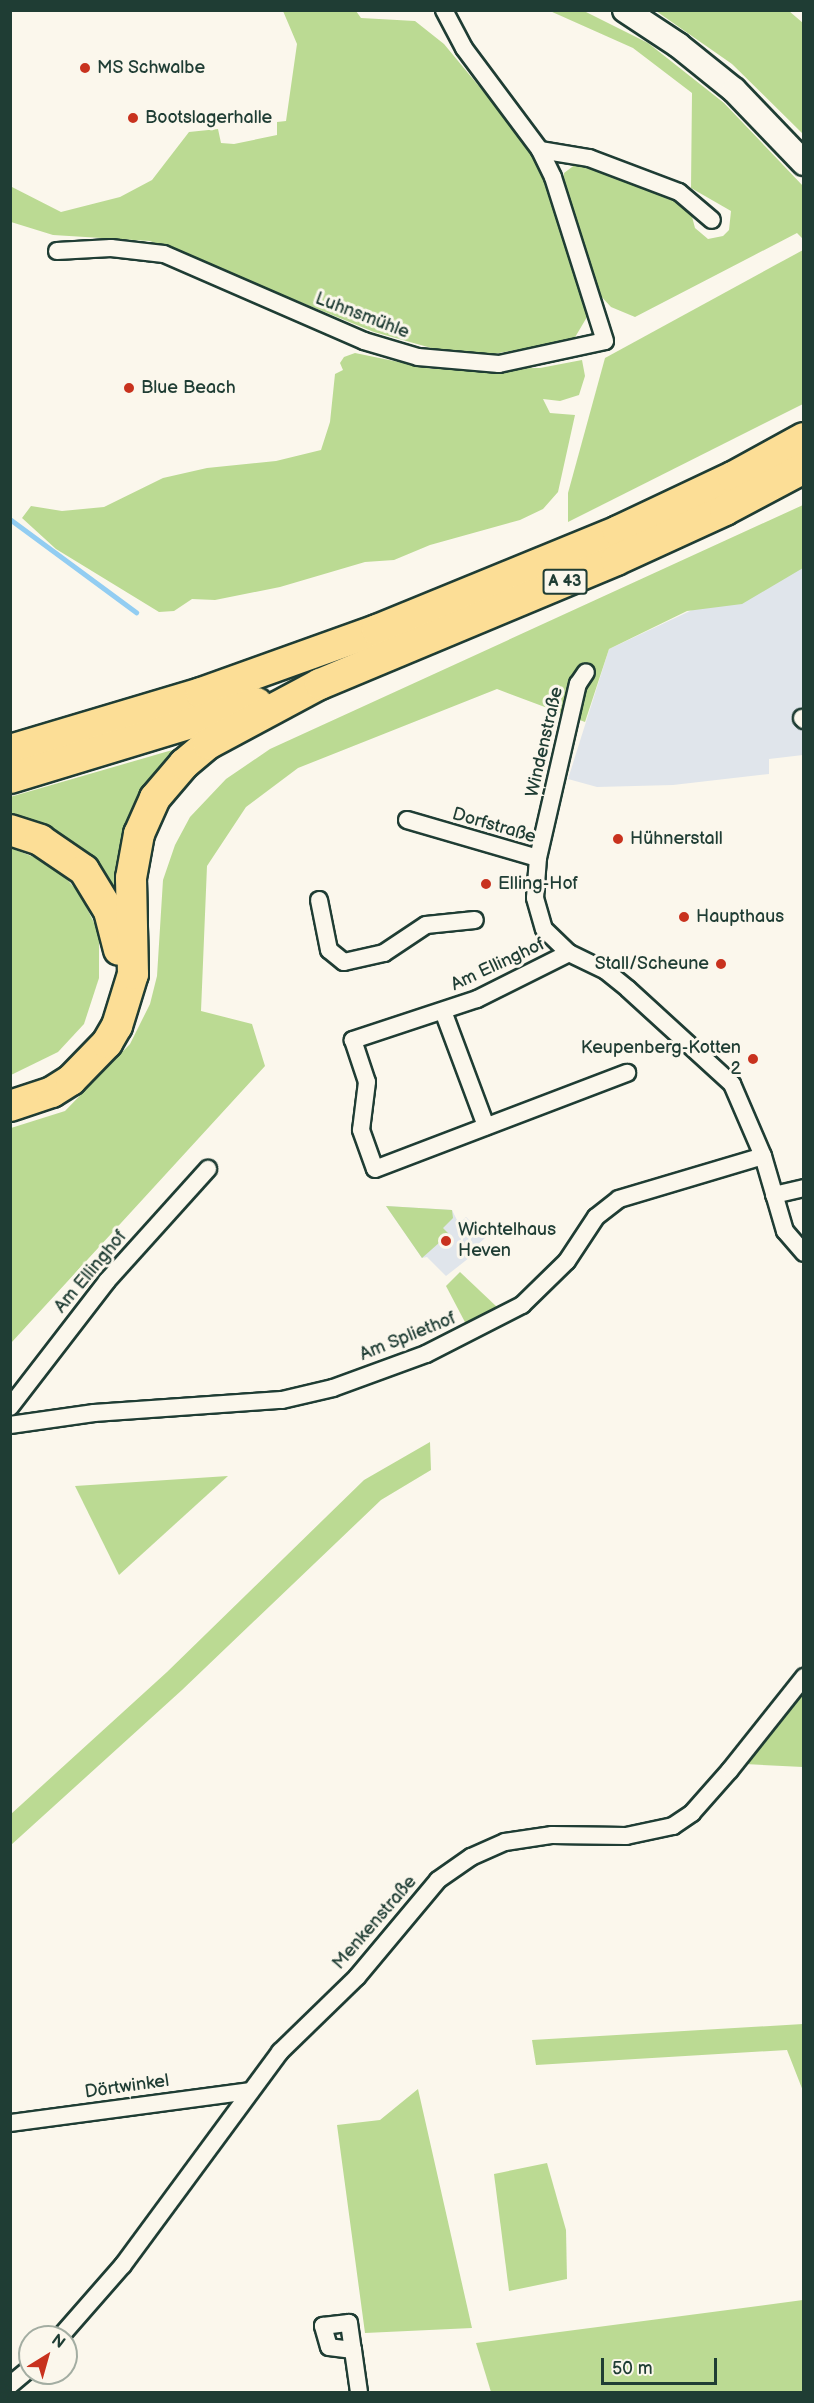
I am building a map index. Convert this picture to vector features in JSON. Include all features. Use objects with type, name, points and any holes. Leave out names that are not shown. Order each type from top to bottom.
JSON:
[{"type":"highway","name":"A 43","points":[[10,750],[201,693],[377,630],[618,531],[733,477],[804,438]]},
{"type":"highway","name":"A 43","points":[[10,778],[320,684],[616,560],[725,510],[804,468]]},
{"type":"highway","points":[[10,1106],[52,1092],[71,1080],[107,1043],[117,1026],[133,974],[130,909],[134,854],[155,798],[184,764],[208,744],[320,684]]},
{"type":"highway","points":[[10,830],[40,840],[84,870],[100,891],[109,911],[119,951],[112,997],[89,1040],[58,1069],[10,1090]]},
{"type":"street","points":[[444,10],[464,48],[540,150],[588,158],[679,192],[712,220]]},
{"type":"street","points":[[625,10],[678,45],[734,90],[804,163]]},
{"type":"street","name":"Luhnsmühle","points":[[57,250],[111,248],[164,254],[364,341],[418,357],[499,364],[541,358],[605,341],[553,177],[540,150]]},
{"type":"street","name":"Windenstraße","points":[[538,858],[578,684],[586,672]]},
{"type":"street","name":"Dorfstraße","points":[[407,820],[538,858],[535,898],[544,929],[568,952],[613,977],[722,1073],[741,1100],[763,1156],[784,1231],[804,1253]]},
{"type":"street","points":[[319,900],[329,950],[344,962],[384,953],[426,925],[475,920]]},
{"type":"street","name":"Am Ellinghof","points":[[568,952],[477,999],[353,1040],[367,1082],[361,1130],[375,1168],[627,1073]]},
{"type":"street","name":"Am Ellinghof","points":[[443,1011],[486,1126]]},
{"type":"street","name":"Am Spliethof","points":[[10,1425],[94,1413],[282,1400],[333,1388],[426,1354],[522,1305],[567,1261],[597,1217],[619,1199],[763,1156]]},
{"type":"street","name":"Am Ellinghof","points":[[10,1407],[107,1281],[208,1168]]},
{"type":"street","points":[[774,1195],[804,1188]]},
{"type":"street","name":"Menkenstraße","points":[[70,2325],[123,2265],[249,2091],[285,2046],[357,1977],[441,1877],[471,1857],[529,1836],[626,1836],[673,1826],[692,1813],[730,1770],[804,1677]]},
{"type":"street","name":"Dörtwinkel","points":[[10,2123],[249,2091]]},
{"type":"street","points":[[353,2350],[359,2392]]},
{"type":"shaded area","points":[[803,558],[803,755],[769,759],[769,774],[673,785],[597,787],[568,779],[609,649]]},
{"type":"shaded area","name":"Wichtelhaus Heven","points":[[386,1206],[452,1210],[459,1224],[466,1217],[486,1237],[471,1251],[474,1254],[446,1276],[427,1257],[422,1258]]},
{"type":"green space","points":[[283,11],[356,11],[361,18],[415,21],[444,44],[521,137],[543,174],[587,317],[574,339],[494,354],[435,349],[374,332],[150,241],[53,235],[11,222],[10,186],[61,212],[120,197],[152,180],[189,132],[218,129],[221,143],[234,144],[277,135],[277,122],[286,121],[297,44]]},
{"type":"green space","points":[[550,11],[584,11],[648,43],[724,103],[803,186],[803,239],[797,233],[635,317],[611,307],[598,293],[562,186],[564,173],[576,164],[674,199],[690,209],[695,228],[708,239],[723,236],[729,230],[731,211],[691,188],[692,93],[633,48]]},
{"type":"green space","points":[[656,11],[789,11],[803,23],[803,134],[732,64]]},
{"type":"green space","points":[[803,250],[803,404],[568,522],[568,493],[605,358]]},
{"type":"green space","points":[[355,353],[433,369],[540,368],[582,360],[585,376],[579,395],[560,401],[543,399],[550,413],[575,415],[558,492],[543,509],[520,520],[430,545],[394,560],[365,562],[280,587],[215,600],[192,599],[174,611],[159,612],[56,549],[22,518],[31,506],[62,511],[104,507],[163,478],[207,468],[276,461],[321,450],[330,422],[335,374],[343,370],[340,363],[344,357]]},
{"type":"green space","points":[[803,505],[803,568],[742,604],[687,611],[609,649],[585,722],[497,689],[298,768],[246,807],[207,866],[201,1011],[252,1024],[265,1066],[11,1343],[11,1128],[65,1111],[130,1044],[150,1004],[157,976],[163,880],[175,845],[190,817],[226,779],[270,749]]},
{"type":"green space","points":[[200,742],[183,757],[117,915],[11,825],[10,797]]},
{"type":"green space","points":[[11,848],[54,865],[80,894],[99,933],[99,978],[84,1024],[58,1052],[11,1075]]},
{"type":"green space","points":[[386,1206],[452,1210],[453,1218],[443,1228],[449,1234],[422,1258]]},
{"type":"green space","points":[[460,1272],[497,1307],[467,1326],[446,1286]]},
{"type":"green space","points":[[430,1442],[431,1470],[381,1500],[182,1690],[11,1845],[11,1814],[167,1672],[364,1480]]},
{"type":"green space","points":[[228,1476],[119,1575],[75,1486]]},
{"type":"green space","points":[[803,1695],[803,1767],[745,1764],[796,1698]]},
{"type":"green space","points":[[803,2024],[803,2091],[787,2050],[536,2065],[532,2040]]},
{"type":"green space","points":[[418,2089],[472,2328],[365,2333],[337,2125],[380,2120]]},
{"type":"green space","points":[[547,2163],[566,2230],[567,2279],[509,2291],[494,2174]]},
{"type":"green space","points":[[803,2300],[803,2392],[491,2392],[476,2343]]},
{"type":"waterway","points":[[10,519],[136,612]]},
{"type":"place","name":"MS Schwalbe","points":[[85,68]]},
{"type":"place","name":"Bootslagerhalle","points":[[133,118]]},
{"type":"place","name":"Blue Beach","points":[[129,388]]},
{"type":"place","name":"Hühnerstall","points":[[618,839]]},
{"type":"place","name":"Elling-Hof","points":[[486,884]]},
{"type":"place","name":"Haupthaus","points":[[684,917]]},
{"type":"place","name":"Stall/Scheune","points":[[721,964]]},
{"type":"place","name":"Keupenberg-Kotten 2","points":[[753,1059]]},
{"type":"place","name":"Wichtelhaus Heven","points":[[446,1241]]}]
